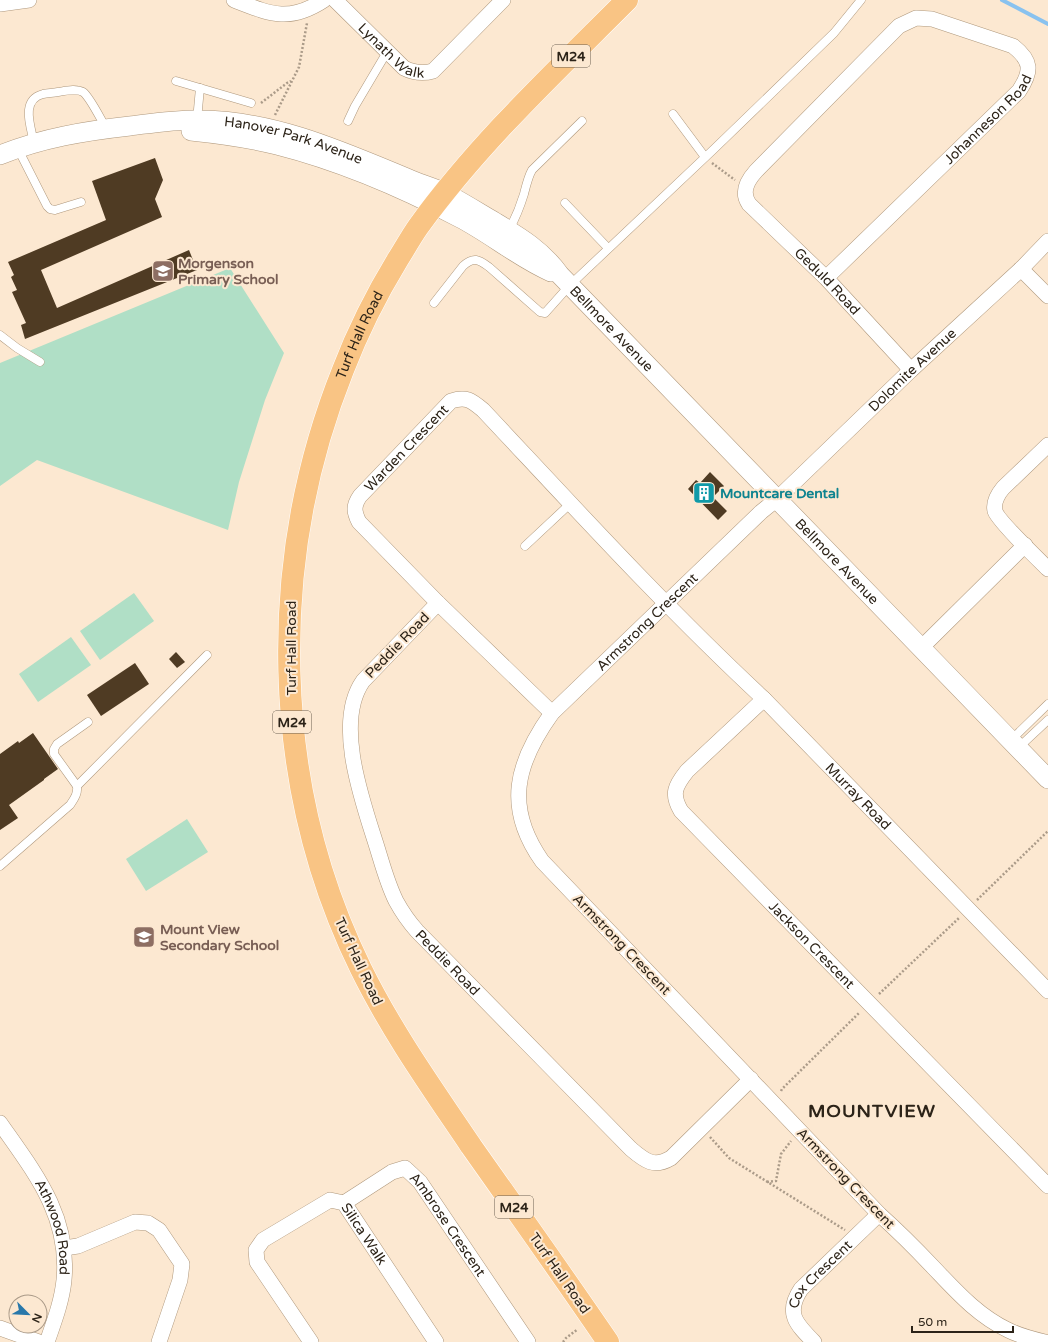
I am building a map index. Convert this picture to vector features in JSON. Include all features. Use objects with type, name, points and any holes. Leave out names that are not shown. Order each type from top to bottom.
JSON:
[{"type":"main road","name":"Turf Hall Road","points":[[608,1342],[420,1072],[387,1020],[348,942],[327,884],[312,835],[297,760],[290,695],[289,619],[294,555],[302,511],[320,432],[330,400],[364,320],[384,281],[416,229],[481,148],[514,112],[627,0]]},
{"type":"street","points":[[0,4],[30,0]]},
{"type":"street","points":[[234,0],[267,12],[284,14],[299,13],[308,10],[324,0]]},
{"type":"street","name":"Lynath Walk","points":[[335,0],[404,68],[420,73],[433,70],[503,0]]},
{"type":"street","name":"Johanneson Road","points":[[745,190],[756,171],[899,26],[916,18],[932,19],[1013,46],[1020,52],[1025,58],[1028,66],[1027,79],[1019,91],[826,278]]},
{"type":"street","name":"Hanover Park Avenue","points":[[17,149],[106,128],[164,121],[197,120],[240,123],[287,133],[323,144],[439,199]]},
{"type":"street","name":"Hanover Park Avenue","points":[[138,125],[237,136],[276,145],[344,166],[439,199]]},
{"type":"street","name":"Geduld Road","points":[[745,190],[745,197],[749,204],[826,278],[911,370]]},
{"type":"street","name":"Bellmore Avenue","points":[[439,199],[469,206],[509,230],[545,256],[564,280],[1048,779]]},
{"type":"street","name":"Bellmore Avenue","points":[[439,199],[486,232],[564,280]]},
{"type":"street","name":"Dolomite Avenue","points":[[777,499],[911,370],[1021,269],[1048,241]]},
{"type":"street","points":[[1021,269],[1048,296]]},
{"type":"street","name":"Warden Crescent","points":[[552,713],[438,602],[359,522],[354,510],[355,502],[360,496],[451,401],[465,398],[482,410],[666,604]]},
{"type":"street","points":[[1048,445],[1003,488],[998,495],[995,504],[995,511],[998,517],[1048,570]]},
{"type":"street","name":"Armstrong Crescent","points":[[777,499],[761,512],[552,713],[531,745],[519,785],[521,816],[527,836],[542,861],[879,1214],[910,1243],[970,1306],[1007,1330],[1045,1342]]},
{"type":"street","points":[[921,648],[1025,545]]},
{"type":"street","name":"Peddie Road","points":[[438,602],[363,681],[354,695],[351,715],[352,746],[358,788],[390,889],[402,912],[417,931],[639,1156],[653,1163],[665,1162],[671,1158],[751,1079]]},
{"type":"street","name":"Murray Road","points":[[666,604],[728,666],[764,699],[1048,991]]},
{"type":"street","name":"Jackson Crescent","points":[[764,699],[686,771],[680,779],[675,789],[675,796],[681,811],[1048,1186]]},
{"type":"street","name":"Athwood Road","points":[[0,1123],[31,1167],[45,1191],[56,1215],[64,1248],[64,1280],[59,1303],[47,1342]]},
{"type":"street","name":"Ambrose Crescent","points":[[344,1203],[392,1172],[406,1168],[420,1182],[528,1342]]},
{"type":"street","name":"Silica Walk","points":[[312,1342],[257,1262],[256,1250],[263,1240],[330,1200],[344,1203],[436,1342]]},
{"type":"street","name":"Cox Crescent","points":[[809,1340],[794,1317],[794,1299],[801,1289],[879,1214]]},
{"type":"street","points":[[64,1248],[78,1246],[135,1222],[148,1223],[159,1230],[182,1264],[180,1280],[159,1342]]},
{"type":"street","points":[[0,1328],[39,1342]]},
{"type":"lane","points":[[434,303],[463,266],[469,261],[474,260],[481,261],[542,313],[546,313],[564,280],[608,248],[705,157],[834,33],[861,0]]},
{"type":"lane","points":[[348,122],[355,106],[387,52]]},
{"type":"lane","points":[[176,81],[255,104]]},
{"type":"lane","points":[[197,120],[200,88]]},
{"type":"lane","points":[[81,202],[55,210],[50,209],[17,149],[30,104],[36,97],[43,94],[77,90],[83,92],[87,96],[106,128]]},
{"type":"lane","points":[[673,114],[705,157]]},
{"type":"lane","points":[[509,230],[519,210],[532,170],[582,121]]},
{"type":"lane","points":[[565,203],[608,248]]},
{"type":"lane","points":[[0,335],[17,348],[40,362]]},
{"type":"lane","points":[[525,546],[571,503]]},
{"type":"lane","points":[[77,786],[207,655]]},
{"type":"lane","points":[[1014,745],[1048,704]]},
{"type":"lane","points":[[1014,745],[1048,720]]},
{"type":"lane","points":[[0,866],[70,805],[78,791],[77,786],[54,754],[54,749],[57,744],[88,722]]},
{"type":"path","points":[[272,119],[299,67],[307,19]]},
{"type":"path","points":[[255,104],[291,81]]},
{"type":"path","points":[[705,157],[745,190]]},
{"type":"path","points":[[974,904],[1048,831]]},
{"type":"path","points":[[874,999],[963,914]]},
{"type":"path","points":[[781,1093],[782,1089],[864,1009]]},
{"type":"path","points":[[701,1128],[729,1158],[846,1230],[853,1239]]},
{"type":"path","points":[[766,1182],[776,1181],[781,1154],[800,1130]]},
{"type":"path","points":[[563,1342],[582,1326]]},
{"type":"green space","points":[[230,268],[284,353],[265,400],[239,482],[228,530],[37,460],[0,486],[0,363]]},
{"type":"green space","points":[[134,593],[154,621],[100,660],[80,631]]},
{"type":"green space","points":[[71,637],[91,665],[38,702],[19,674]]},
{"type":"green space","points":[[187,819],[208,852],[146,891],[126,859]]},
{"type":"building","name":"Morgenson Primary School","points":[[155,158],[163,180],[155,199],[162,217],[41,270],[57,308],[189,250],[197,270],[25,339],[21,325],[26,323],[12,292],[17,290],[11,277],[14,275],[8,262],[106,220],[92,181]]},
{"type":"building","name":"Mountcare Dental","points":[[710,472],[724,486],[713,497],[727,511],[718,520],[688,489],[696,480],[700,483]]},
{"type":"building","points":[[176,652],[185,662],[177,668],[169,659]]},
{"type":"building","points":[[135,663],[149,684],[101,716],[87,695]]},
{"type":"building","points":[[33,733],[58,769],[9,805],[18,818],[0,830],[0,754],[18,741],[19,743]]},
{"type":"waterway","points":[[1002,0],[1048,24]]},
{"type":"place","name":"Morgenson Primary School","points":[[163,271]]},
{"type":"place","name":"Mountcare Dental","points":[[704,493]]},
{"type":"place","name":"Mount View Secondary School","points":[[144,937]]},
{"type":"district","name":"MOUNTVIEW","points":[[872,1111]]}]
